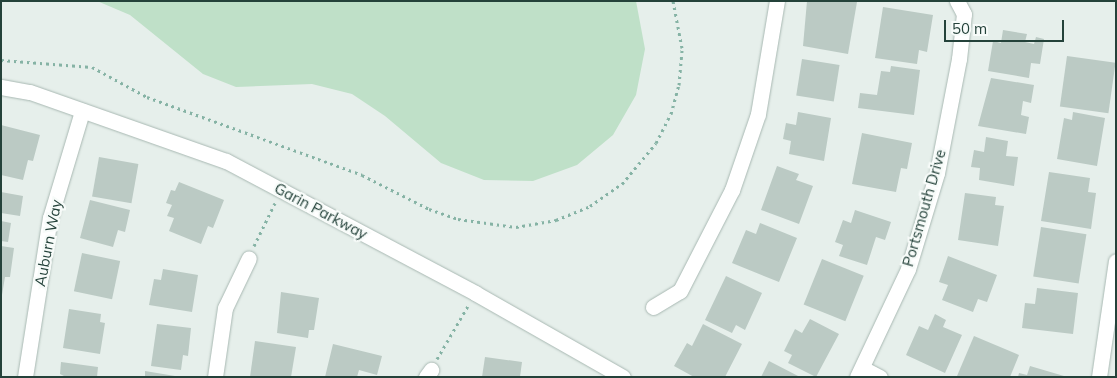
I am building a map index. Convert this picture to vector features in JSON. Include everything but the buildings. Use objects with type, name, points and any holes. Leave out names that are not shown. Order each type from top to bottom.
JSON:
[{"type":"street","points":[[653,307],[680,291],[732,190],[758,114],[777,1]]},
{"type":"street","name":"Portsmouth Drive","points":[[859,372],[908,269],[937,173],[960,50],[964,14],[957,1]]},
{"type":"street","name":"Garin Parkway","points":[[1,88],[30,92],[226,161],[476,293],[623,377]]},
{"type":"street","name":"Auburn Way","points":[[25,377],[50,218],[82,111]]},
{"type":"street","points":[[215,377],[225,308],[249,258]]},
{"type":"street","points":[[1099,377],[1116,261]]},
{"type":"street","points":[[859,372],[880,377]]},
{"type":"path","points":[[1,60],[92,66],[148,97],[362,175],[429,209],[458,219],[516,227],[556,220],[590,206],[622,184],[656,142],[671,114],[679,85],[682,48],[673,1]]},
{"type":"path","points":[[249,258],[281,190]]},
{"type":"path","points":[[428,373],[476,293]]},
{"type":"green space","points":[[97,1],[636,1],[645,49],[636,95],[613,135],[577,165],[533,181],[484,180],[441,163],[385,116],[352,94],[312,84],[236,87],[203,74],[130,15]]}]
